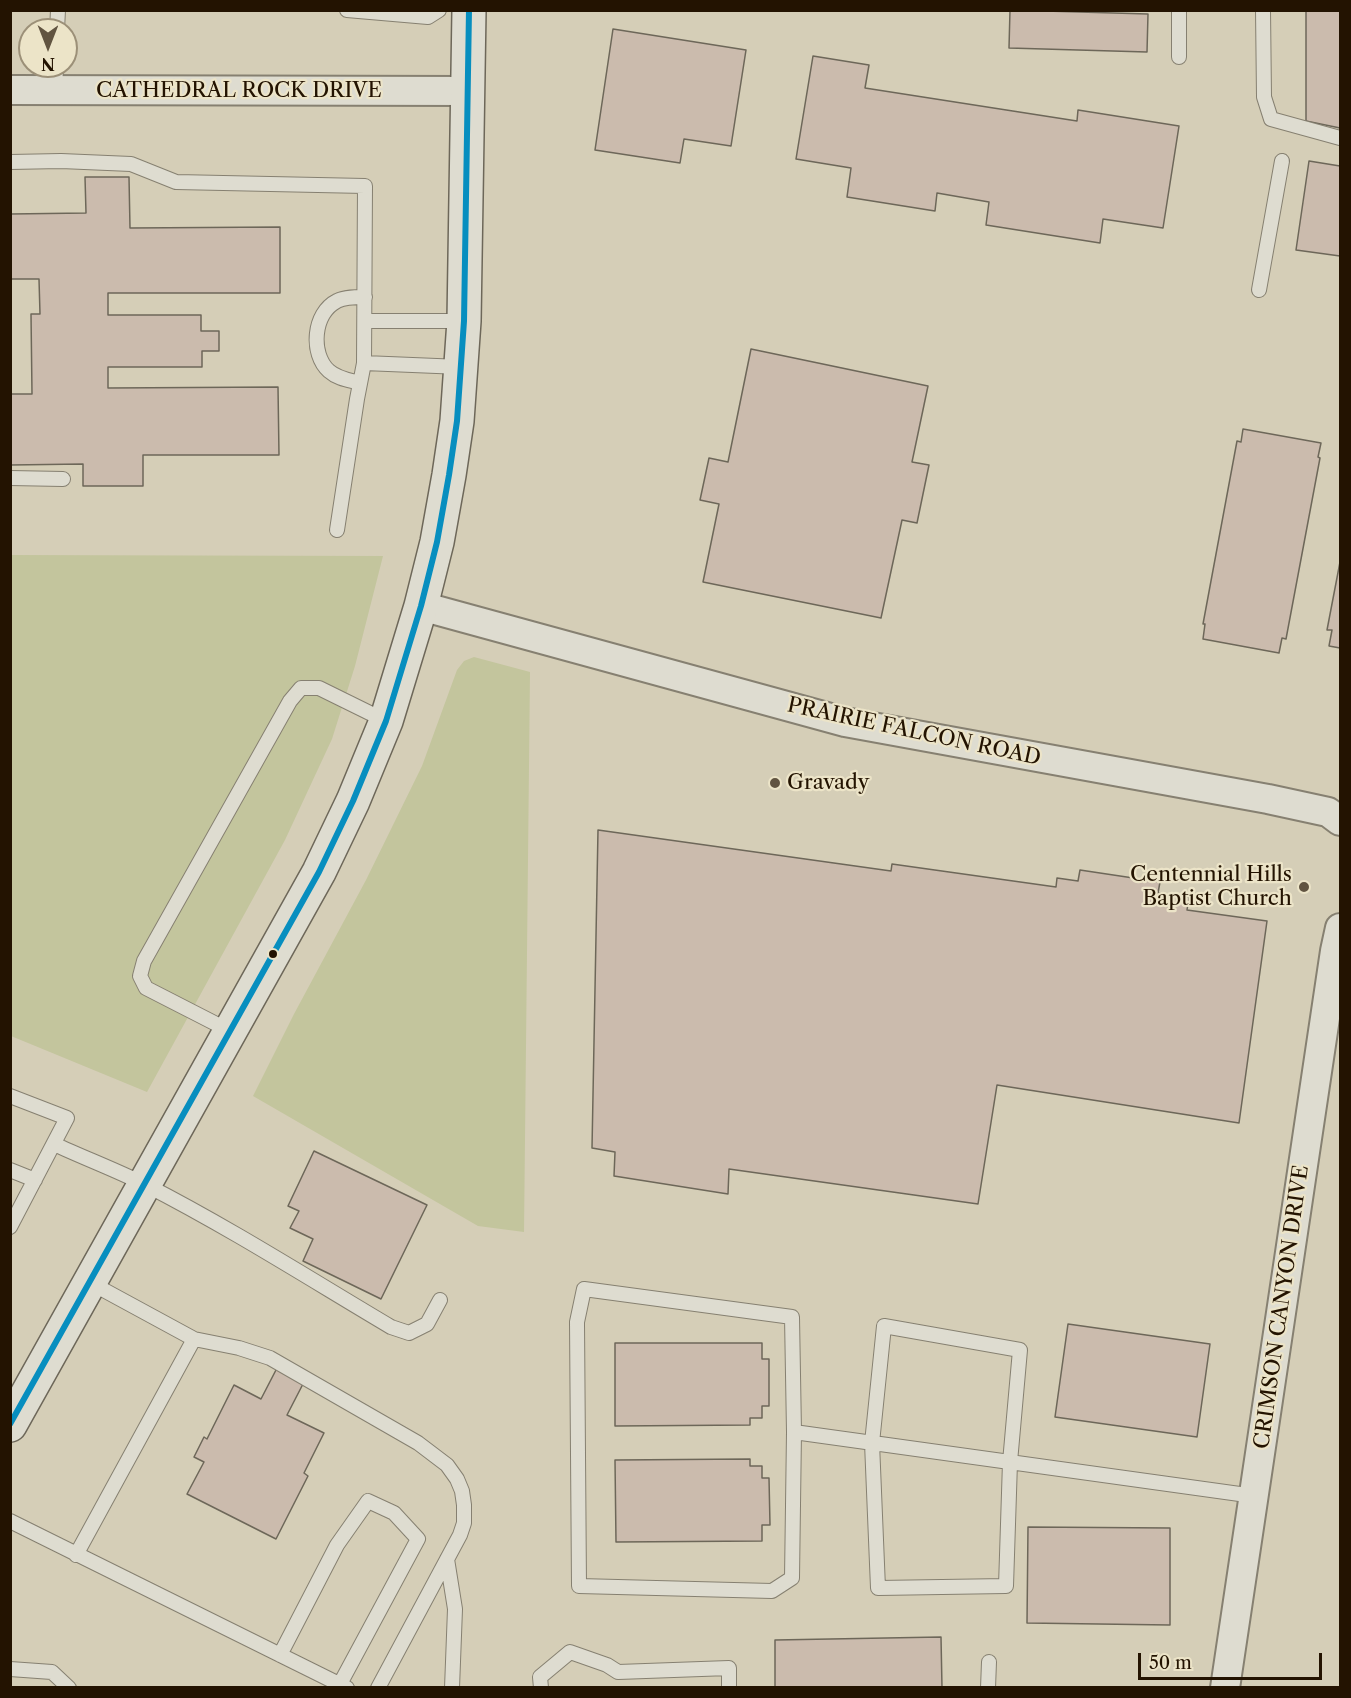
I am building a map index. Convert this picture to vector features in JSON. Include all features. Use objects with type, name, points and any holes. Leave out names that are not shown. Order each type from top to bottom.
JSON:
[{"type":"main road","points":[[10,1425],[319,872],[353,801],[386,721],[421,606],[437,542],[457,422],[464,321],[469,10]]},
{"type":"street","name":"CATHEDRAL ROCK DRIVE","points":[[10,90],[55,78],[468,91]]},
{"type":"street","name":"PRAIRIE FALCON ROAD","points":[[421,606],[845,722],[1268,799],[1328,812],[1341,821]]},
{"type":"street","name":"CRIMSON CANYON DRIVE","points":[[1226,1688],[1335,951],[1341,928]]},
{"type":"lane","points":[[347,10],[428,16],[439,10]]},
{"type":"lane","points":[[1179,10],[1179,57]]},
{"type":"lane","points":[[1263,10],[1264,97],[1271,119],[1341,138]]},
{"type":"lane","points":[[10,162],[61,161],[131,164],[176,182],[365,186],[364,363],[337,530]]},
{"type":"lane","points":[[1259,290],[1282,161]]},
{"type":"lane","points":[[360,383],[339,378],[329,371],[320,360],[316,339],[325,312],[336,301],[364,297]]},
{"type":"lane","points":[[364,321],[464,321]]},
{"type":"lane","points":[[364,363],[462,368]]},
{"type":"lane","points":[[10,478],[63,479]]},
{"type":"lane","points":[[230,1031],[146,988],[140,976],[144,961],[290,701],[301,688],[320,688],[386,721]]},
{"type":"lane","points":[[10,1096],[67,1118],[11,1225]]},
{"type":"lane","points":[[54,1144],[144,1184],[221,1226],[391,1327],[409,1333],[427,1324],[440,1300]]},
{"type":"lane","points":[[10,1170],[35,1180]]},
{"type":"lane","points":[[89,1282],[194,1339],[254,1352],[270,1358],[418,1443],[447,1465],[457,1479],[464,1505],[464,1523],[460,1535],[378,1688]]},
{"type":"lane","points":[[584,1289],[792,1317],[794,1432],[792,1578],[772,1591],[579,1587],[577,1322],[584,1289]]},
{"type":"lane","points":[[884,1326],[1020,1350],[1010,1462],[1006,1586],[878,1588],[872,1443],[884,1326]]},
{"type":"lane","points":[[76,1555],[194,1339]]},
{"type":"lane","points":[[794,1432],[1254,1496]]},
{"type":"lane","points":[[10,1521],[76,1555],[280,1655],[344,1686],[418,1539],[394,1513],[368,1501],[337,1545],[280,1655]]},
{"type":"lane","points":[[447,1559],[456,1609],[452,1688]]},
{"type":"lane","points":[[541,1688],[540,1677],[570,1652],[607,1665],[618,1672],[729,1668],[729,1688]]},
{"type":"lane","points":[[988,1688],[989,1662]]},
{"type":"lane","points":[[10,1669],[52,1672],[69,1688]]},
{"type":"green space","points":[[10,555],[383,556],[355,666],[332,739],[285,840],[147,1092],[11,1036]]},
{"type":"green space","points":[[474,657],[530,672],[524,1232],[478,1226],[253,1096],[366,880],[422,766],[457,670],[464,661]]},
{"type":"building","points":[[1010,10],[1148,14],[1147,52],[1009,48]]},
{"type":"building","points":[[1306,10],[1340,10],[1340,128],[1306,121]]},
{"type":"building","points":[[613,29],[746,50],[731,146],[684,139],[680,163],[595,150]]},
{"type":"building","points":[[813,56],[869,65],[865,88],[1077,121],[1078,110],[1179,126],[1163,228],[1103,219],[1100,243],[986,225],[989,202],[937,193],[935,211],[847,197],[851,168],[796,159]]},
{"type":"building","points":[[1309,161],[1340,166],[1340,256],[1296,250]]},
{"type":"building","points":[[85,177],[129,177],[130,228],[280,227],[280,293],[108,293],[108,315],[201,315],[201,331],[219,331],[219,351],[202,351],[202,367],[108,367],[108,388],[278,387],[279,455],[143,455],[143,486],[83,486],[83,464],[10,465],[10,394],[32,394],[31,314],[40,314],[39,279],[10,279],[10,214],[86,213]]},
{"type":"building","points":[[751,349],[928,386],[912,462],[929,465],[917,523],[902,520],[881,618],[703,582],[719,504],[700,500],[709,458],[728,462]]},
{"type":"building","points":[[1243,429],[1321,443],[1286,639],[1282,638],[1279,653],[1203,639],[1205,624],[1203,624],[1237,441],[1241,442]]},
{"type":"building","points":[[1340,562],[1340,648],[1329,646],[1332,630],[1327,630]]},
{"type":"building","points":[[598,830],[891,871],[892,864],[1056,887],[1057,878],[1078,881],[1080,870],[1160,882],[1158,893],[1189,897],[1187,910],[1267,921],[1239,1123],[997,1085],[978,1204],[729,1169],[728,1194],[614,1176],[615,1152],[592,1148]]},
{"type":"building","points":[[314,1151],[427,1205],[381,1299],[303,1261],[313,1239],[290,1228],[299,1211],[288,1206]]},
{"type":"building","points":[[1068,1324],[1210,1344],[1197,1437],[1055,1417]]},
{"type":"building","points":[[615,1343],[762,1343],[762,1359],[769,1359],[769,1406],[762,1406],[762,1418],[750,1418],[750,1425],[615,1426]]},
{"type":"building","points":[[277,1368],[304,1382],[287,1415],[324,1433],[304,1473],[308,1476],[276,1539],[187,1494],[204,1462],[194,1457],[204,1437],[207,1439],[234,1385],[261,1399]]},
{"type":"building","points":[[750,1459],[750,1466],[762,1466],[762,1478],[769,1478],[770,1525],[762,1525],[762,1541],[616,1542],[615,1460]]},
{"type":"building","points":[[1028,1527],[1170,1528],[1170,1625],[1027,1623]]},
{"type":"building","points":[[941,1637],[942,1688],[775,1688],[775,1640]]},
{"type":"transit line","points":[[10,1424],[319,872],[353,801],[386,721],[421,606],[437,542],[457,421],[464,321],[469,10]]},
{"type":"place","name":"Gravady","points":[[775,783]]},
{"type":"place","name":"Centennial Hills Baptist Church","points":[[1304,887]]}]
